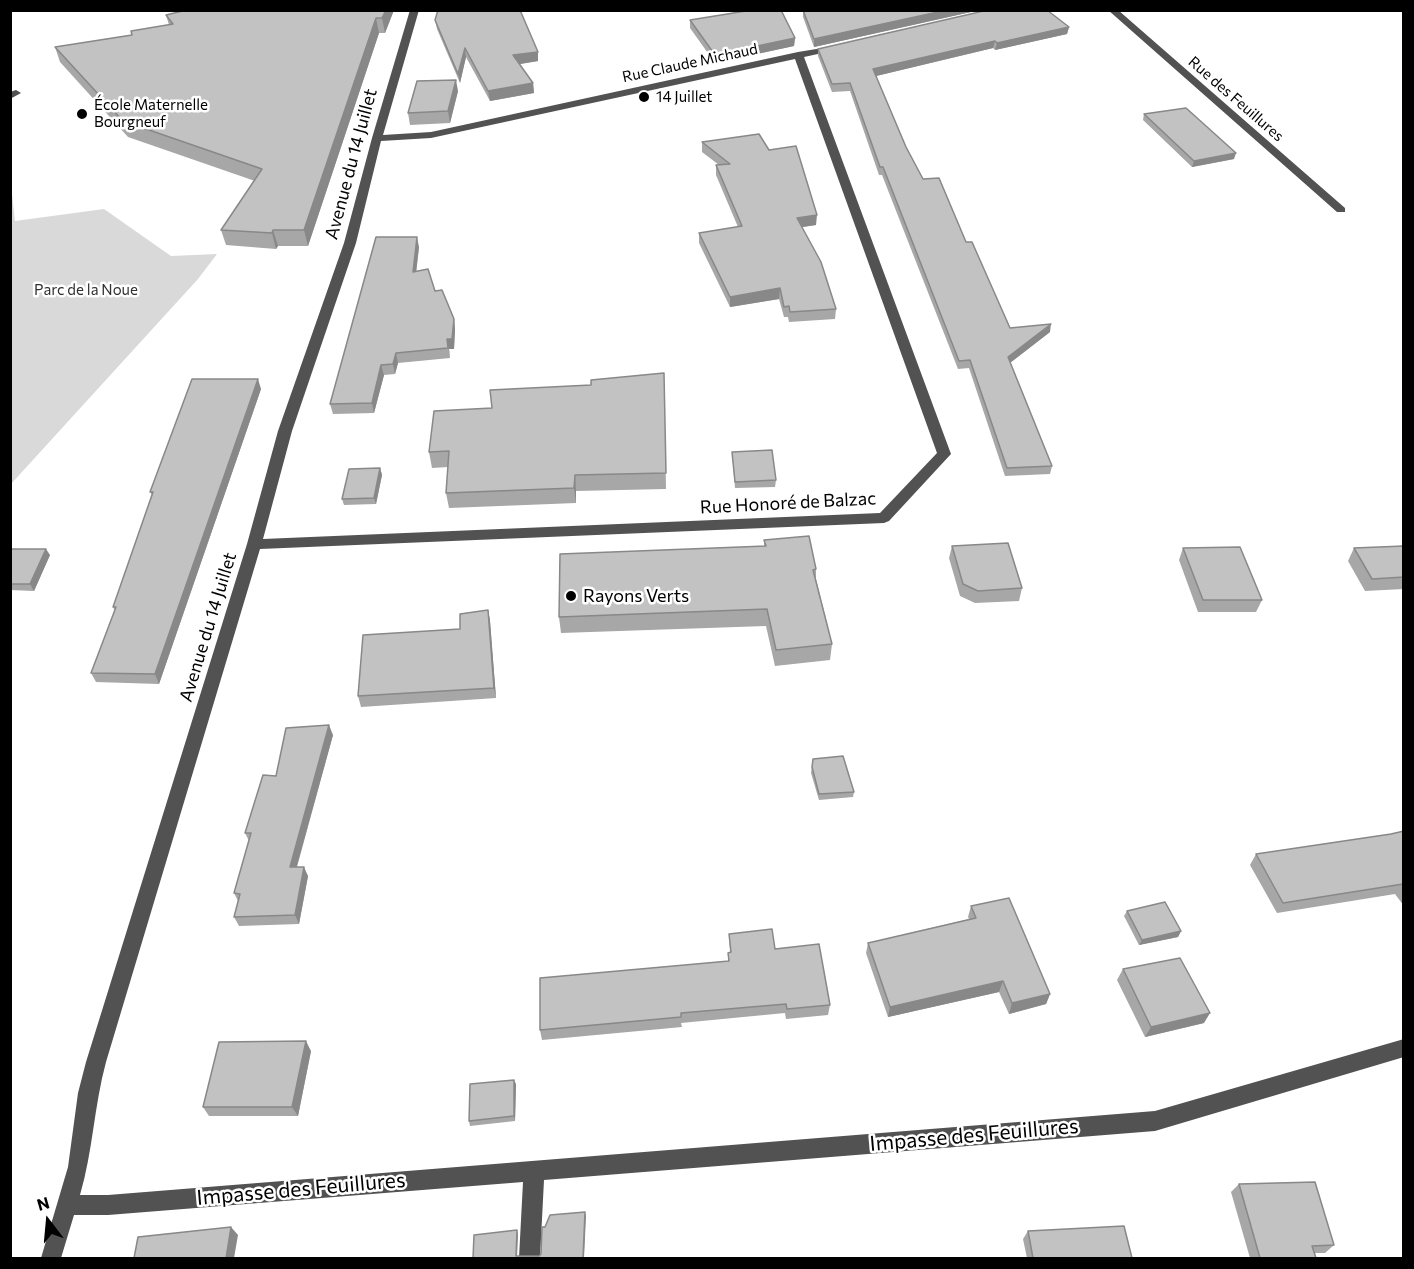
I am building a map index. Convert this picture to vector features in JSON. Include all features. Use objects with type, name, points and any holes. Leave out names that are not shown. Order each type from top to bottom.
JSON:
[{"type":"street","name":"Avenue du 14 Juillet","points":[[51,1258],[78,1167],[88,1093],[96,1062],[254,544],[285,431],[350,243],[377,138],[415,10]]},
{"type":"street","name":"Rue des Feuillures","points":[[1112,10],[1341,210]]},
{"type":"street","name":"Rue Claude Michaud","points":[[377,138],[431,135],[853,43]]},
{"type":"street","name":"Rue Honoré de Balzac","points":[[254,544],[884,518],[944,454],[798,55]]},
{"type":"street","name":"Impasse des Feuillures","points":[[68,1205],[120,1204],[1155,1121],[1404,1048]]},
{"type":"street","points":[[530,1258],[534,1170]]},
{"type":"green space","name":"Parc de la Noue","points":[[11,185],[15,221],[104,209],[171,256],[217,254],[198,279],[11,484]]},
{"type":"building","points":[[187,10],[386,10],[382,18],[376,18],[304,230],[273,230],[272,233],[221,230],[262,169],[123,121],[55,47],[132,35],[131,31],[173,24],[166,15]]},
{"type":"building","points":[[438,10],[520,10],[538,52],[513,55],[533,83],[488,91],[465,48],[458,74],[435,20]]},
{"type":"building","points":[[752,10],[781,10],[795,38],[715,55],[690,20]]},
{"type":"building","points":[[803,10],[947,10],[814,39]]},
{"type":"building","points":[[988,10],[1047,10],[1069,27],[997,43],[995,41],[873,69],[906,147],[923,179],[939,178],[966,242],[972,242],[1010,328],[1051,324],[1008,357],[1052,466],[1007,468],[970,360],[959,361],[883,167],[880,167],[850,83],[832,84],[818,49]]},
{"type":"building","points":[[456,80],[448,111],[408,113],[417,81]]},
{"type":"building","points":[[1186,108],[1236,153],[1194,161],[1144,114]]},
{"type":"building","points":[[759,134],[769,150],[796,146],[817,215],[797,218],[821,262],[836,309],[790,312],[789,306],[784,307],[780,288],[730,297],[699,233],[742,226],[716,165],[730,164],[702,142]]},
{"type":"building","points":[[376,237],[417,237],[413,272],[428,269],[435,291],[442,290],[454,319],[452,339],[447,339],[448,348],[396,353],[393,364],[381,365],[372,403],[330,404]]},
{"type":"building","points":[[664,373],[666,473],[575,475],[574,488],[446,493],[449,451],[429,452],[434,411],[492,408],[490,390],[591,385],[591,380]]},
{"type":"building","points":[[192,379],[258,379],[155,674],[91,673],[116,607],[113,607],[153,492],[150,492]]},
{"type":"building","points":[[772,450],[776,480],[735,482],[732,452]]},
{"type":"building","points":[[380,468],[374,498],[342,499],[349,469]]},
{"type":"building","points":[[809,536],[816,569],[813,570],[832,644],[776,650],[767,609],[559,617],[560,554],[766,546],[764,540]]},
{"type":"building","points":[[1008,543],[1022,588],[978,591],[963,584],[952,546]]},
{"type":"building","points":[[1404,546],[1404,577],[1372,579],[1354,548]]},
{"type":"building","points":[[1240,547],[1262,600],[1203,600],[1183,548]]},
{"type":"building","points":[[10,549],[46,549],[30,584],[10,584]]},
{"type":"building","points":[[488,610],[494,688],[358,696],[363,635],[460,629],[460,614]]},
{"type":"building","points":[[329,725],[290,867],[304,867],[295,915],[234,917],[240,894],[234,893],[251,833],[245,833],[263,775],[276,776],[286,728]]},
{"type":"building","points":[[843,756],[854,792],[819,794],[812,767],[813,759]]},
{"type":"building","points":[[1404,831],[1404,885],[1283,903],[1256,854],[1391,834]]},
{"type":"building","points":[[1009,898],[1050,994],[1012,1003],[1003,981],[890,1007],[868,943],[976,918],[971,906]]},
{"type":"building","points":[[1165,902],[1181,931],[1142,940],[1127,911]]},
{"type":"building","points":[[772,929],[775,949],[819,944],[830,1005],[787,1009],[786,1004],[681,1013],[681,1017],[540,1030],[540,978],[729,961],[728,953],[731,952],[729,934]]},
{"type":"building","points":[[1180,958],[1210,1013],[1151,1027],[1123,969]]},
{"type":"building","points":[[306,1041],[292,1107],[203,1107],[219,1042]]},
{"type":"building","points":[[514,1080],[514,1116],[469,1121],[470,1084]]},
{"type":"building","points":[[1315,1182],[1334,1245],[1312,1246],[1316,1258],[1260,1258],[1239,1184]]},
{"type":"building","points":[[585,1212],[583,1258],[473,1258],[474,1235],[517,1230],[516,1256],[539,1256],[542,1227],[545,1227],[550,1215]]},
{"type":"building","points":[[1124,1226],[1132,1258],[1033,1258],[1028,1231]]},
{"type":"building","points":[[231,1227],[226,1258],[134,1258],[138,1237]]},
{"type":"place","name":"14 Juillet","points":[[644,97]]},
{"type":"place","name":"École Maternelle Bourgneuf","points":[[82,114]]},
{"type":"place","name":"Rayons Verts","points":[[571,596]]}]
